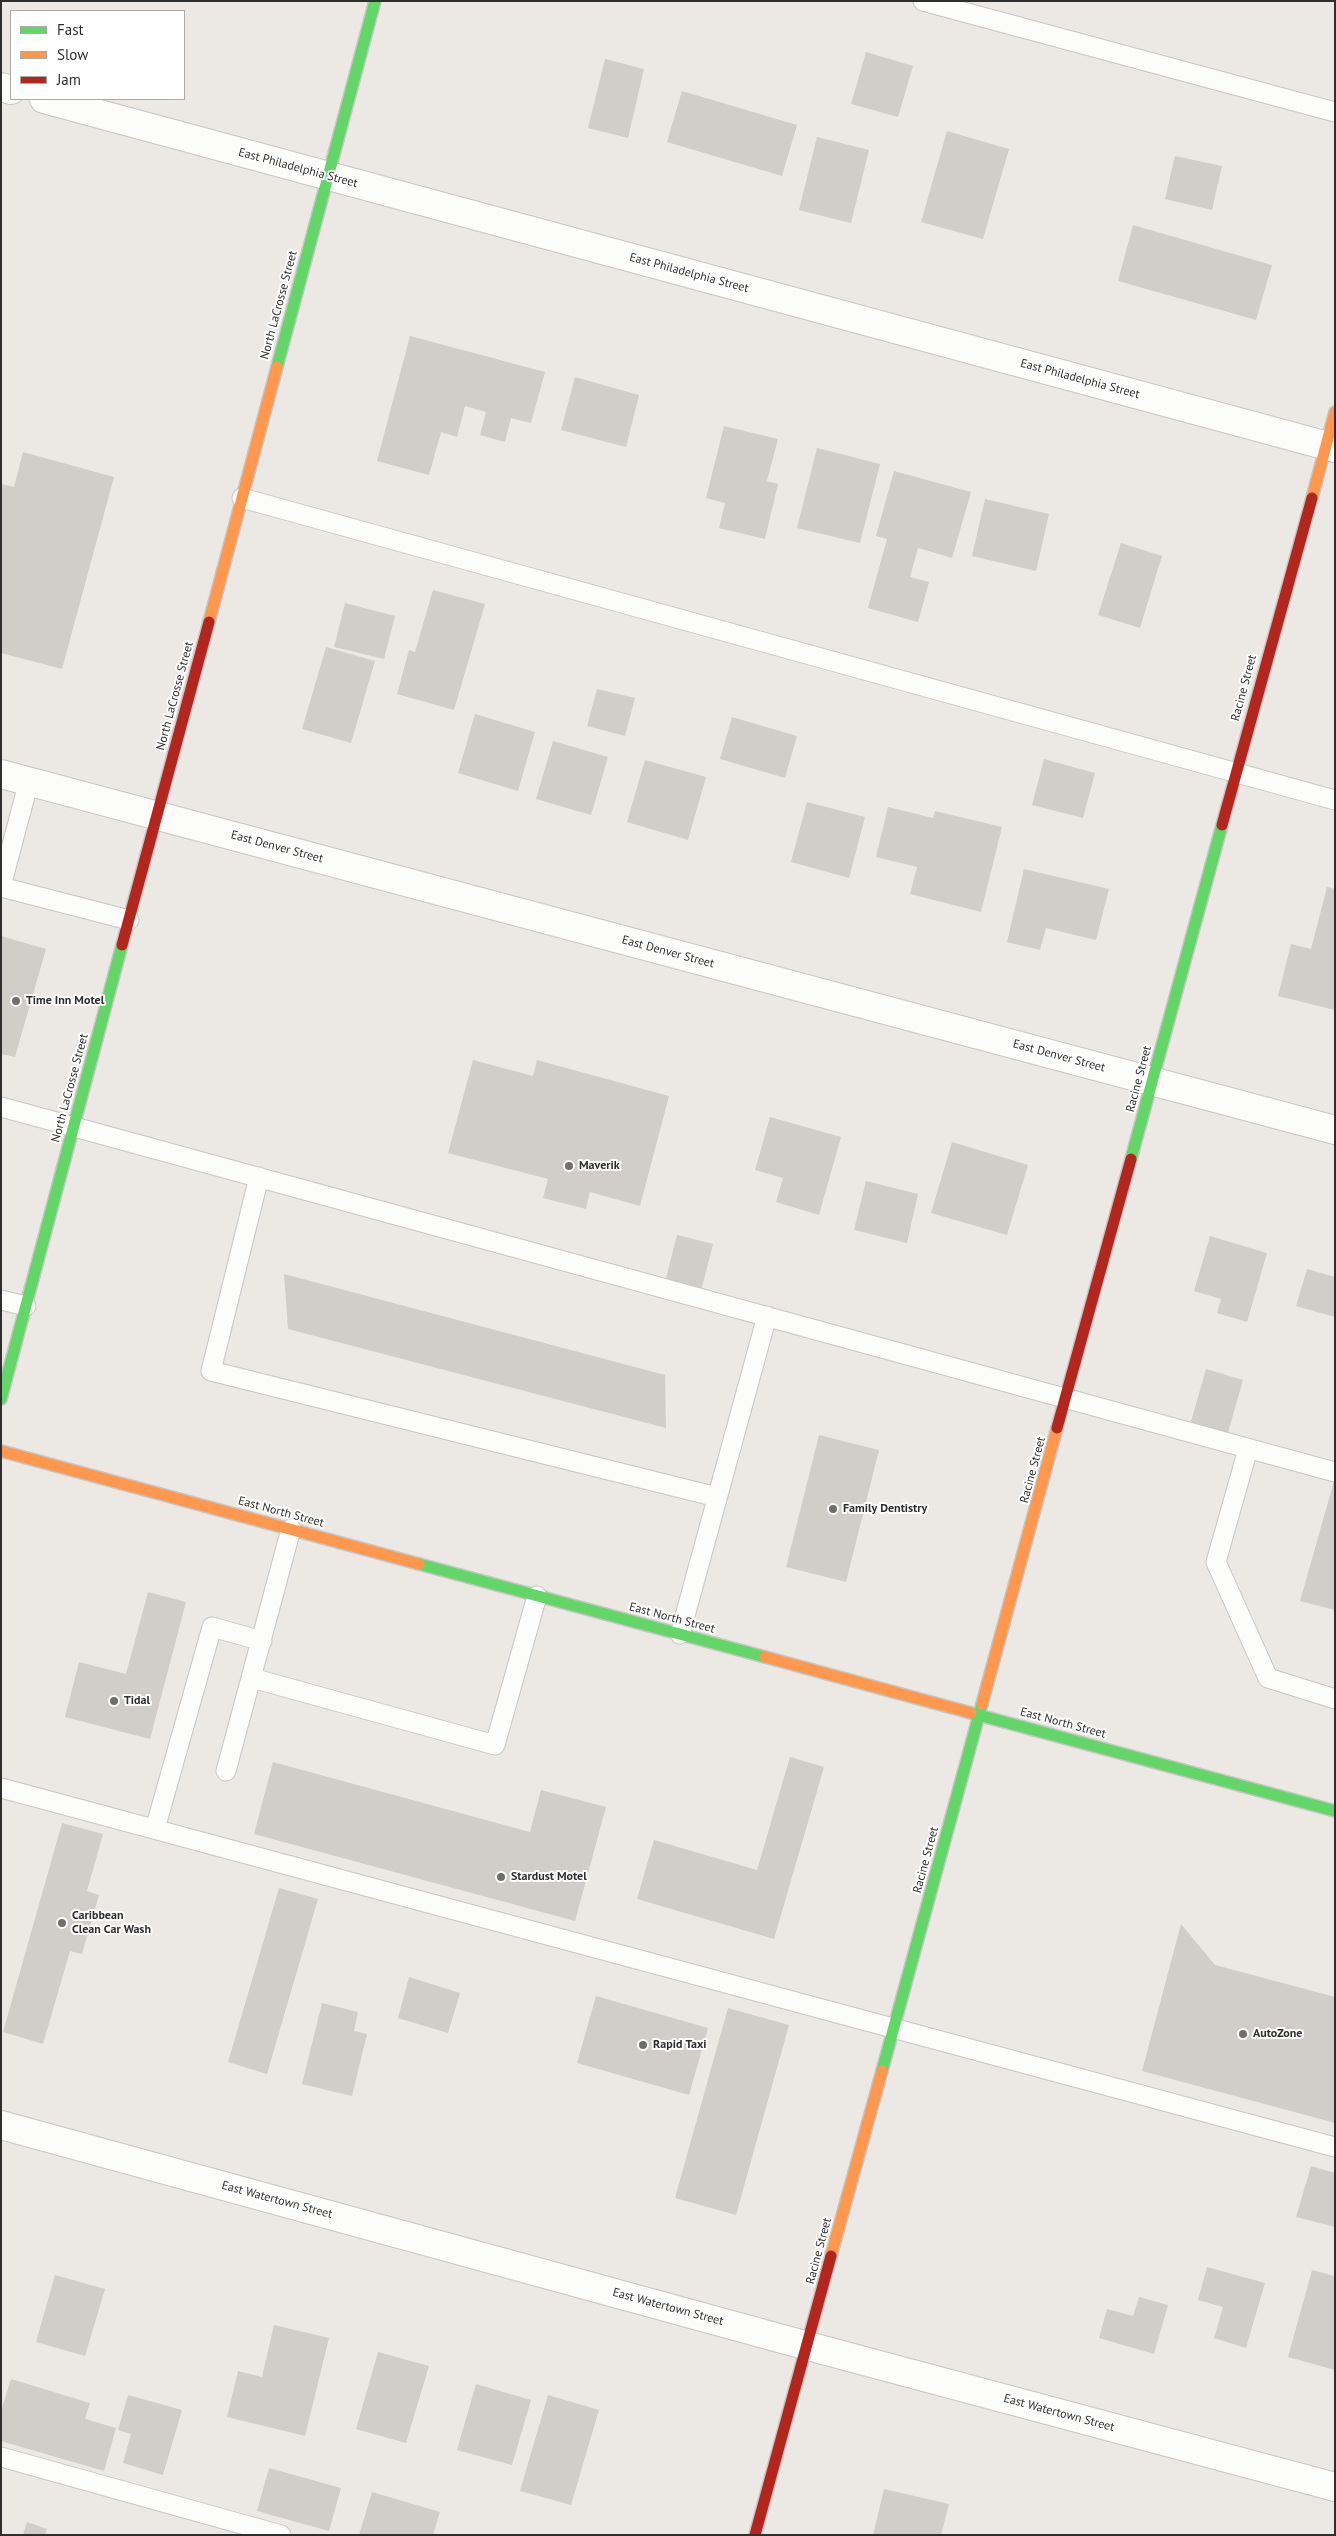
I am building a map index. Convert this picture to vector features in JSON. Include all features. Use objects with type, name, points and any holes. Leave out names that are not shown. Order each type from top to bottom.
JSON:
[{"type":"main road","name":"North LaCrosse Street","points":[[1,1399],[375,1]]},
{"type":"main road","name":"Racine Street","points":[[755,2535],[980,1715],[1235,773],[1330,446],[1335,412]]},
{"type":"main road","name":"East North Street","points":[[1,1451],[1335,1811]]},
{"type":"street","name":"East Philadelphia Street","points":[[48,100],[1330,446]]},
{"type":"street","name":"East Denver Street","points":[[1,774],[1335,1130]]},
{"type":"street","name":"East Watertown Street","points":[[1,2125],[808,2346],[1335,2486]]},
{"type":"lane","points":[[922,1],[1335,112]]},
{"type":"lane","points":[[242,498],[1335,800]]},
{"type":"lane","points":[[29,781],[1,886],[129,920]]},
{"type":"lane","points":[[1,1107],[1335,1472]]},
{"type":"lane","points":[[259,1177],[211,1372],[718,1498]]},
{"type":"lane","points":[[1,1300],[26,1306]]},
{"type":"lane","points":[[680,1634],[767,1316]]},
{"type":"lane","points":[[1248,1449],[1216,1562],[1268,1678],[1335,1699]]},
{"type":"lane","points":[[226,1771],[291,1529]]},
{"type":"lane","points":[[252,1678],[495,1745],[538,1596]]},
{"type":"lane","points":[[155,1829],[212,1627],[262,1641]]},
{"type":"lane","points":[[1,1788],[894,2030],[1335,2147]]},
{"type":"lane","points":[[1,2457],[281,2535]]},
{"type":"building","points":[[866,52],[913,66],[898,117],[851,104]]},
{"type":"building","points":[[605,59],[644,69],[628,138],[588,128]]},
{"type":"building","points":[[682,91],[797,125],[782,176],[667,142]]},
{"type":"building","points":[[947,131],[1009,149],[983,239],[921,222]]},
{"type":"building","points":[[817,137],[869,150],[851,223],[799,210]]},
{"type":"building","points":[[1175,156],[1222,166],[1212,210],[1165,199]]},
{"type":"building","points":[[1133,225],[1272,265],[1256,320],[1118,281]]},
{"type":"building","points":[[410,336],[545,372],[531,423],[511,418],[505,442],[480,435],[486,412],[465,406],[457,437],[441,432],[429,475],[377,461]]},
{"type":"building","points":[[575,377],[639,395],[626,447],[561,430]]},
{"type":"building","points":[[724,426],[778,439],[767,481],[778,484],[765,539],[719,528],[725,503],[706,498]]},
{"type":"building","points":[[817,448],[880,464],[860,543],[797,528]]},
{"type":"building","points":[[23,452],[114,477],[62,669],[1,653],[1,484],[14,487]]},
{"type":"building","points":[[894,471],[971,492],[952,558],[918,548],[910,577],[929,582],[918,622],[868,608],[887,539],[876,536]]},
{"type":"building","points":[[985,499],[1049,514],[1036,571],[972,556]]},
{"type":"building","points":[[1121,543],[1162,556],[1140,628],[1098,615]]},
{"type":"building","points":[[433,590],[485,604],[454,710],[397,694],[409,650],[415,652]]},
{"type":"building","points":[[345,603],[395,616],[384,659],[334,647]]},
{"type":"building","points":[[326,647],[375,661],[351,743],[302,729]]},
{"type":"building","points":[[597,689],[635,698],[625,736],[587,726]]},
{"type":"building","points":[[475,714],[535,732],[518,791],[458,773]]},
{"type":"building","points":[[732,717],[797,736],[785,778],[720,759]]},
{"type":"building","points":[[553,741],[608,757],[591,815],[536,799]]},
{"type":"building","points":[[1044,759],[1095,773],[1083,818],[1032,805]]},
{"type":"building","points":[[645,760],[706,777],[688,840],[627,822]]},
{"type":"building","points":[[807,802],[865,817],[849,878],[791,862]]},
{"type":"building","points":[[888,807],[933,818],[935,811],[1002,827],[981,912],[910,894],[917,867],[876,857]]},
{"type":"building","points":[[1024,869],[1109,889],[1096,940],[1046,928],[1040,950],[1007,942]]},
{"type":"building","points":[[1327,887],[1335,889],[1335,1010],[1278,996],[1291,944],[1311,949]]},
{"type":"building","name":"Time Inn Motel","points":[[1,936],[46,949],[15,1057],[1,1054]]},
{"type":"building","points":[[473,1060],[533,1076],[537,1060],[669,1096],[640,1206],[590,1192],[586,1209],[543,1198],[548,1179],[448,1153]]},
{"type":"building","points":[[770,1117],[841,1137],[819,1215],[776,1202],[783,1178],[755,1170]]},
{"type":"building","points":[[952,1142],[1028,1165],[1007,1235],[931,1213]]},
{"type":"building","points":[[866,1181],[918,1194],[907,1243],[854,1230]]},
{"type":"building","points":[[677,1235],[713,1244],[701,1291],[665,1282]]},
{"type":"building","points":[[1210,1236],[1267,1253],[1247,1322],[1217,1313],[1221,1299],[1194,1291]]},
{"type":"building","points":[[1307,1269],[1335,1277],[1335,1317],[1296,1306]]},
{"type":"building","points":[[284,1274],[665,1375],[666,1428],[288,1329]]},
{"type":"building","points":[[1206,1369],[1243,1380],[1227,1436],[1190,1425]]},
{"type":"building","name":"Family Dentistry","points":[[819,1435],[879,1450],[846,1582],[786,1567]]},
{"type":"building","points":[[1335,1481],[1335,1610],[1300,1601]]},
{"type":"building","points":[[148,1592],[186,1602],[150,1739],[65,1717],[79,1662],[126,1674]]},
{"type":"building","points":[[790,1757],[824,1767],[774,1939],[637,1899],[654,1840],[757,1870]]},
{"type":"building","name":"Stardust Motel","points":[[273,1762],[530,1832],[541,1790],[606,1807],[575,1921],[254,1834]]},
{"type":"building","name":"Caribbean Clean Car Wash","points":[[62,1823],[103,1834],[87,1891],[99,1895],[82,1954],[70,1951],[43,2044],[3,2032]]},
{"type":"building","points":[[279,1888],[318,1899],[267,2074],[228,2062]]},
{"type":"building","name":"AutoZone","points":[[1181,1924],[1215,1965],[1335,1997],[1335,2123],[1142,2071]]},
{"type":"building","points":[[409,1977],[460,1993],[448,2033],[398,2018]]},
{"type":"building","name":"Rapid Taxi","points":[[596,1996],[708,2028],[689,2095],[577,2063]]},
{"type":"building","points":[[322,2003],[358,2012],[354,2031],[367,2034],[352,2096],[302,2084]]},
{"type":"building","points":[[728,2008],[789,2025],[736,2215],[675,2198]]},
{"type":"building","points":[[1311,2166],[1335,2173],[1335,2227],[1296,2217]]},
{"type":"building","points":[[1207,2267],[1265,2283],[1246,2348],[1214,2338],[1223,2307],[1198,2300]]},
{"type":"building","points":[[1312,2270],[1335,2276],[1335,2370],[1288,2357]]},
{"type":"building","points":[[55,2275],[105,2289],[85,2356],[36,2342]]},
{"type":"building","points":[[1139,2297],[1168,2305],[1154,2354],[1099,2338],[1107,2309],[1133,2316]]},
{"type":"building","points":[[274,2325],[329,2338],[305,2436],[227,2417],[238,2371],[262,2377]]},
{"type":"building","points":[[378,2352],[429,2366],[406,2443],[356,2429]]},
{"type":"building","points":[[11,2379],[90,2403],[85,2419],[116,2428],[104,2471],[1,2441],[1,2411]]},
{"type":"building","points":[[476,2384],[531,2400],[512,2465],[457,2450]]},
{"type":"building","points":[[128,2395],[182,2410],[163,2475],[123,2463],[131,2434],[118,2430]]},
{"type":"building","points":[[548,2395],[599,2410],[571,2505],[520,2491]]},
{"type":"building","points":[[269,2468],[341,2488],[329,2531],[257,2511]]},
{"type":"building","points":[[884,2489],[949,2504],[941,2535],[873,2535]]},
{"type":"building","points":[[372,2492],[440,2512],[433,2535],[359,2535]]},
{"type":"building","points":[[27,2522],[47,2529],[45,2535],[23,2535]]},
{"type":"traffic: fast","points":[[277,367],[375,1]]},
{"type":"traffic: fast","points":[[1131,1159],[1222,825]]},
{"type":"traffic: fast","points":[[1,1399],[122,945]]},
{"type":"traffic: fast","points":[[419,1564],[765,1657]]},
{"type":"traffic: fast","points":[[882,2071],[982,1704]]},
{"type":"traffic: fast","points":[[971,1713],[1335,1811]]},
{"type":"traffic: slow","points":[[209,622],[277,367]]},
{"type":"traffic: slow","points":[[1312,498],[1335,412]]},
{"type":"traffic: slow","points":[[982,1704],[1057,1428]]},
{"type":"traffic: slow","points":[[1,1451],[419,1564]]},
{"type":"traffic: slow","points":[[765,1657],[971,1713]]},
{"type":"traffic: slow","points":[[831,2256],[882,2071]]},
{"type":"traffic: jam","points":[[1222,825],[1312,498]]},
{"type":"traffic: jam","points":[[122,945],[209,622]]},
{"type":"traffic: jam","points":[[1057,1428],[1131,1159]]},
{"type":"traffic: jam","points":[[755,2535],[831,2256]]},
{"type":"place","name":"Time Inn Motel","points":[[16,1001]]},
{"type":"place","name":"Maverik","points":[[569,1166]]},
{"type":"place","name":"Family Dentistry","points":[[833,1509]]},
{"type":"place","name":"Tidal","points":[[114,1701]]},
{"type":"place","name":"Stardust Motel","points":[[501,1877]]},
{"type":"place","name":"Caribbean Clean Car Wash","points":[[62,1923]]},
{"type":"place","name":"AutoZone","points":[[1243,2034]]},
{"type":"place","name":"Rapid Taxi","points":[[643,2045]]}]
